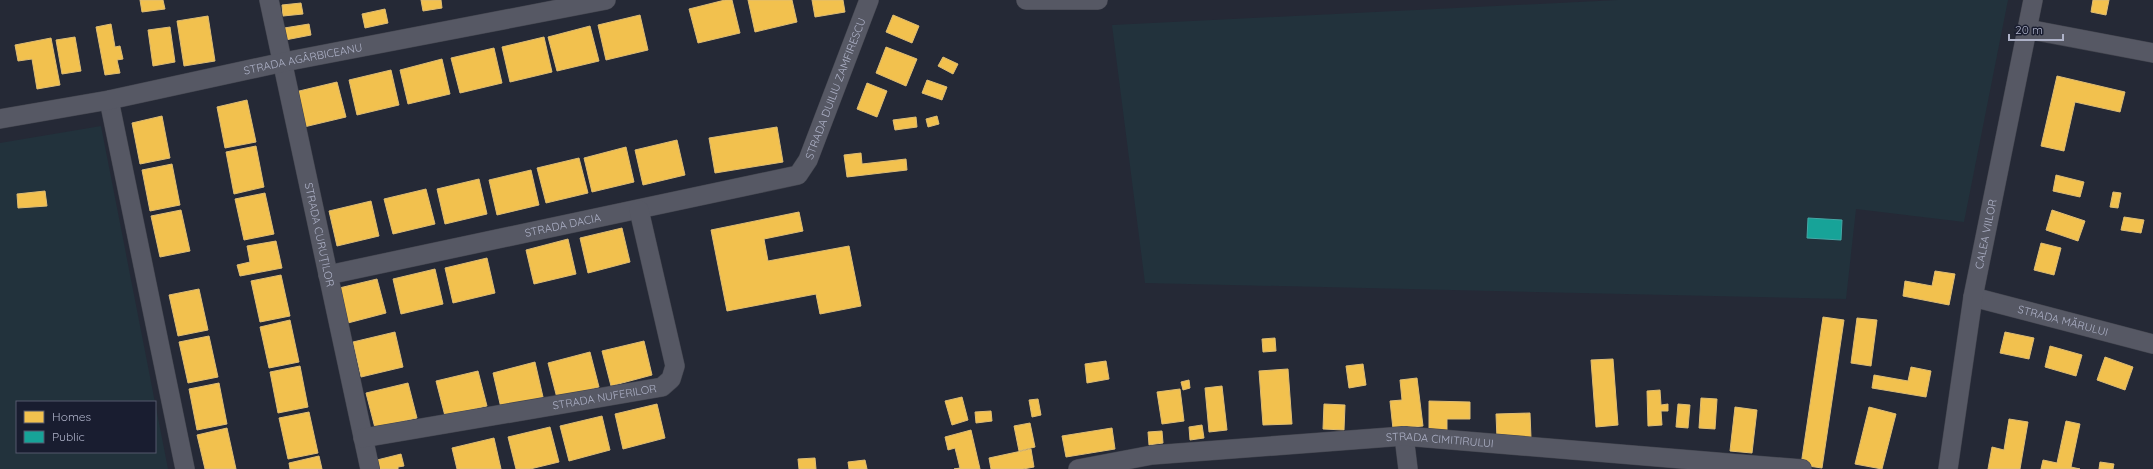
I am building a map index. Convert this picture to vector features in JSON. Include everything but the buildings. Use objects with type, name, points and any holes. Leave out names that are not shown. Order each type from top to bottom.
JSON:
[{"type":"street","name":"STRADA CURUȚILOR","points":[[269,0],[284,62],[370,469]]},
{"type":"street","name":"STRADA AGÂRBICEANU","points":[[0,119],[109,100],[284,62],[606,0]]},
{"type":"street","name":"STRADA DUILIU ZAMFIRESCU","points":[[798,175],[808,160],[869,0]]},
{"type":"street","points":[[1026,0],[1098,0]]},
{"type":"street","name":"CALEA VIILOR","points":[[1948,469],[1973,298],[2033,0]]},
{"type":"street","points":[[2027,29],[2153,53]]},
{"type":"street","points":[[109,100],[185,469]]},
{"type":"street","name":"STRADA DACIA","points":[[328,275],[798,175]]},
{"type":"street","name":"STRADA NUFERILOR","points":[[363,438],[662,387],[671,379],[675,366],[639,210]]},
{"type":"street","name":"STRADA MĂRULUI","points":[[1973,298],[2153,344]]},
{"type":"street","points":[[1404,436],[1408,469]]},
{"type":"street","name":"STRADA CIMITIRULUI","points":[[1078,469],[1404,436],[1802,469]]},
{"type":"shaded area","points":[[1618,0],[2008,0],[1964,222],[1856,209],[1846,299],[1145,283],[1112,25]]},
{"type":"shaded area","points":[[101,126],[155,401],[16,401],[16,453],[156,453],[156,407],[168,469],[0,469],[0,143]]}]
